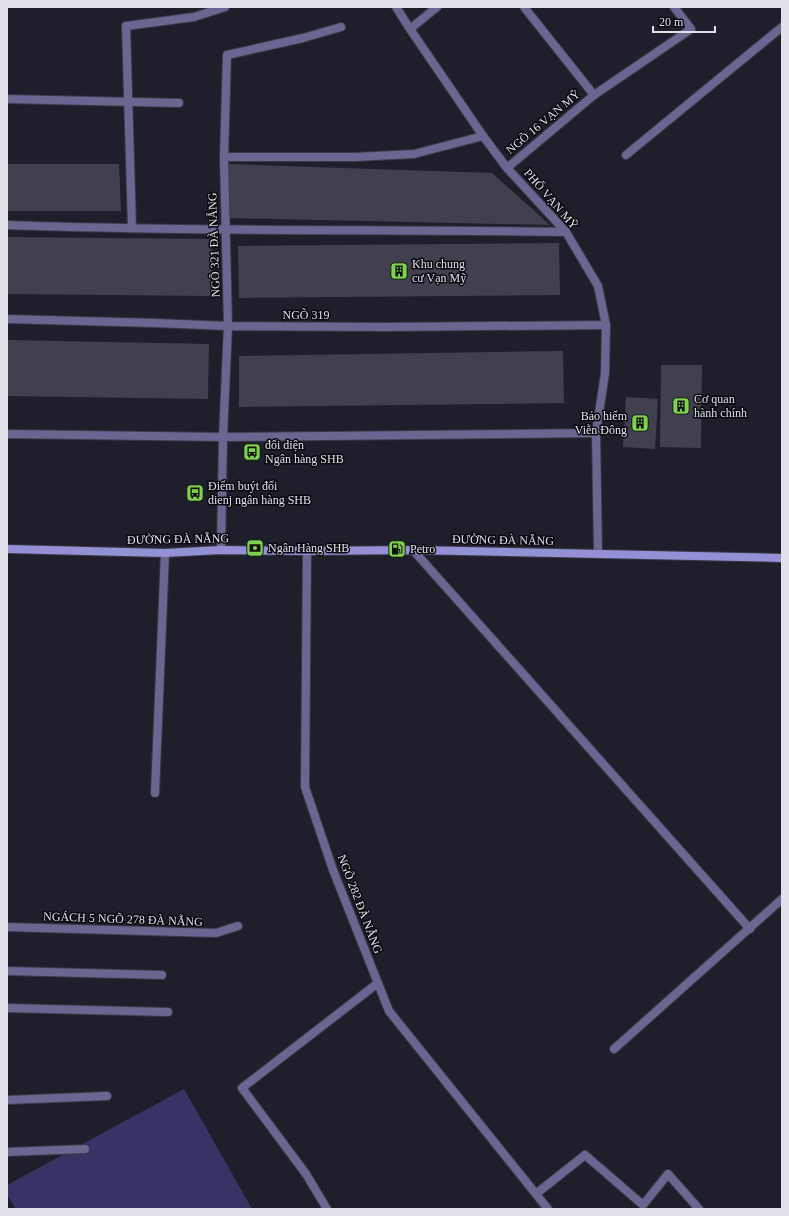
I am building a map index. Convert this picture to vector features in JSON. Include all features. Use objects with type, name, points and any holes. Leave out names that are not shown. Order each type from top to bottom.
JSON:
[{"type":"main road","name":"ĐƯỜNG ĐÀ NẴNG","points":[[7,549],[165,553],[221,550],[413,550],[782,558]]},
{"type":"street","points":[[132,228],[126,26],[194,17],[225,7]]},
{"type":"street","name":"PHỐ VẠN MỸ","points":[[396,7],[483,136],[507,168],[566,232],[598,286],[606,325],[605,373],[596,433],[598,554]]},
{"type":"street","points":[[410,29],[437,7]]},
{"type":"street","name":"NGÕ 16 VẠN MỸ","points":[[524,7],[594,96]]},
{"type":"street","name":"NGÕ 16 VẠN MỸ","points":[[507,168],[594,96],[691,29],[674,7]]},
{"type":"street","name":"NGÕ 321 ĐÀ NẴNG","points":[[221,550],[223,438],[228,326],[224,157],[227,55],[303,38],[341,27]]},
{"type":"street","points":[[626,155],[782,27]]},
{"type":"street","points":[[7,99],[179,103]]},
{"type":"street","points":[[224,157],[355,157],[414,154],[483,136]]},
{"type":"street","points":[[7,225],[132,228],[566,232]]},
{"type":"street","name":"NGÕ 319","points":[[7,319],[228,326],[386,327],[606,325]]},
{"type":"street","points":[[7,434],[223,438],[596,433]]},
{"type":"street","points":[[413,550],[750,929]]},
{"type":"street","name":"NGÕ 282 ĐÀ NẴNG","points":[[306,551],[305,787],[333,870],[389,1010],[537,1193],[548,1209]]},
{"type":"street","points":[[155,794],[165,553]]},
{"type":"street","points":[[614,1049],[782,899]]},
{"type":"street","name":"NGÁCH 5 NGÕ 278 ĐÀ NẴNG","points":[[7,927],[216,934],[238,926]]},
{"type":"street","points":[[7,971],[162,975]]},
{"type":"street","points":[[327,1209],[306,1174],[242,1088],[378,983]]},
{"type":"street","points":[[7,1008],[168,1012]]},
{"type":"street","points":[[7,1100],[107,1096]]},
{"type":"street","points":[[7,1152],[85,1149]]},
{"type":"street","points":[[537,1193],[585,1155],[643,1205],[668,1174],[699,1209]]},
{"type":"shaded area","points":[[184,1089],[252,1209],[16,1209],[7,1195],[7,1185]]},
{"type":"building","points":[[7,164],[119,164],[121,211],[7,211]]},
{"type":"building","name":"Khu chung cư Vạn Mỹ","points":[[228,164],[492,173],[550,225],[227,218]]},
{"type":"building","points":[[7,237],[212,239],[211,296],[7,294]]},
{"type":"building","name":"Khu chung cư Vạn Mỹ","points":[[559,243],[560,295],[239,298],[238,246]]},
{"type":"building","points":[[7,340],[209,344],[208,399],[7,396]]},
{"type":"building","points":[[563,351],[564,403],[239,407],[239,356]]},
{"type":"building","name":"Cơ quan hành chính","points":[[661,365],[702,365],[701,448],[660,447]]},
{"type":"building","name":"Bảo hiểm Viễn Đông","points":[[626,397],[658,399],[655,449],[623,447]]},
{"type":"place","name":"Khu chung cư Vạn Mỹ","points":[[399,271]]},
{"type":"place","name":"Cơ quan hành chính","points":[[681,406]]},
{"type":"place","name":"Bảo hiểm Viễn Đông","points":[[640,423]]},
{"type":"place","name":"đối diện Ngân hàng SHB","points":[[252,452]]},
{"type":"place","name":"Điểm buýt đối dienj ngân hàng SHB","points":[[195,493]]},
{"type":"place","name":"Ngân Hàng SHB","points":[[255,548]]},
{"type":"place","name":"Petro","points":[[397,549]]}]
